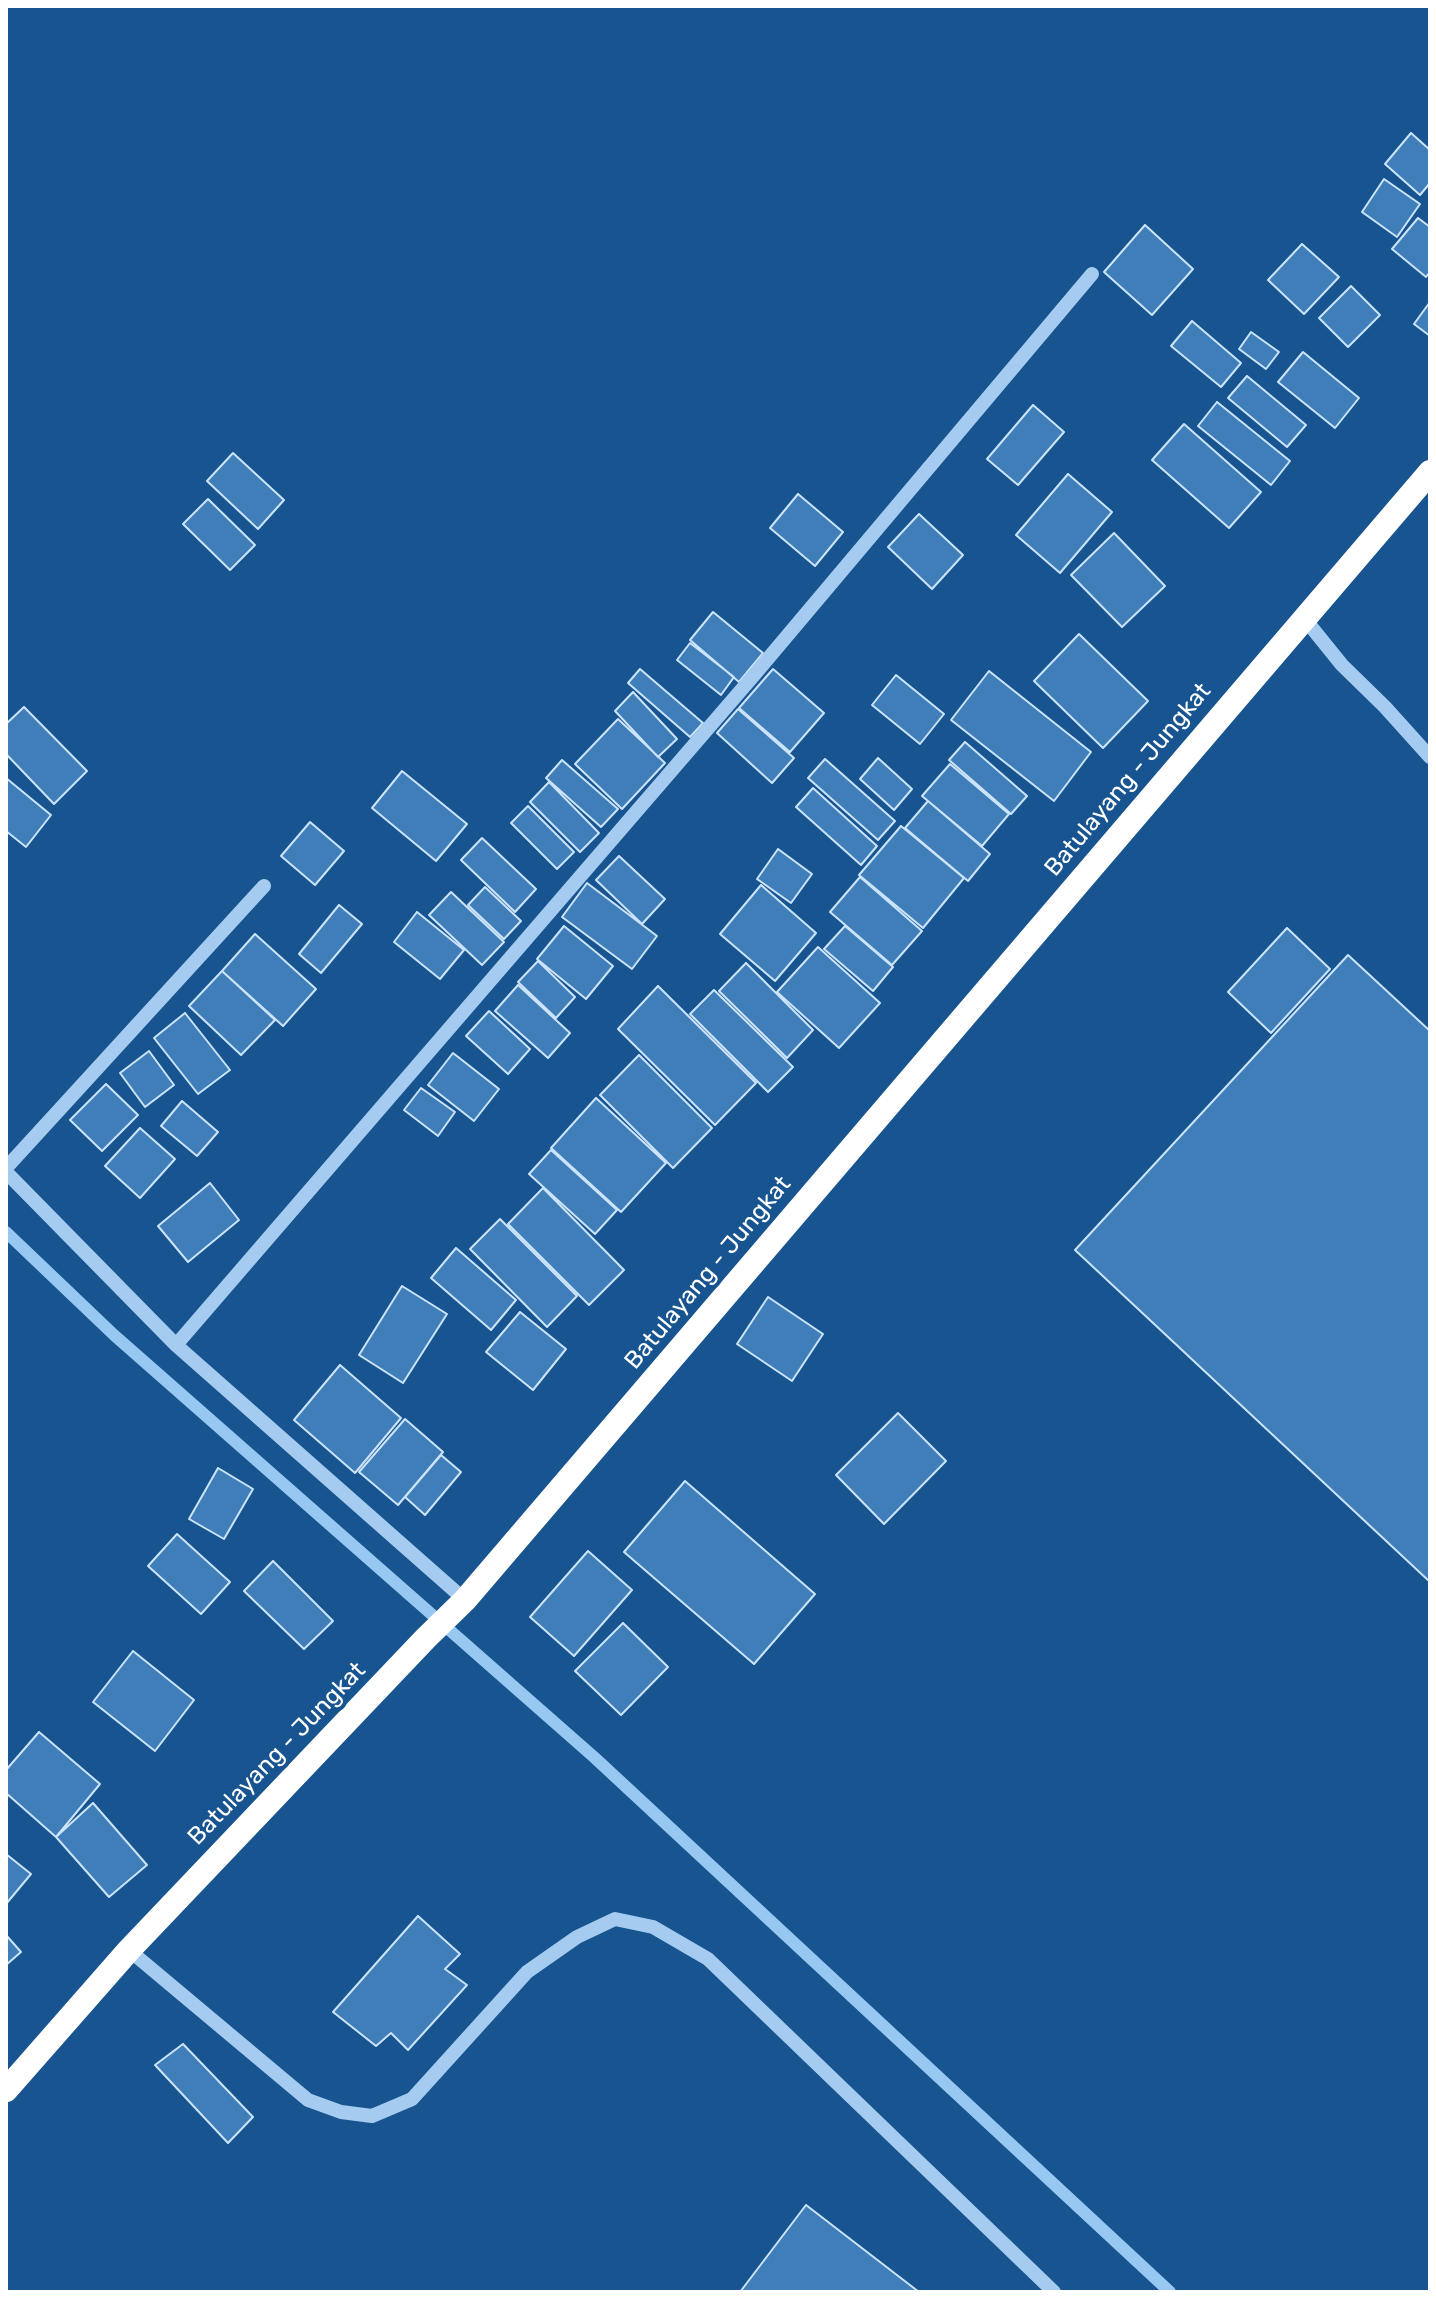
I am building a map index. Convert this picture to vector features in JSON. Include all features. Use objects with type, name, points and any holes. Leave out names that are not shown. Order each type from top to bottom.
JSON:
[{"type":"highway","name":"Batulayang - Jungkat","points":[[6,2090],[129,1950],[459,1606],[1430,472]]},
{"type":"street","points":[[176,1345],[755,674],[1092,274]]},
{"type":"street","points":[[1304,618],[1342,665],[1430,757]]},
{"type":"street","points":[[264,886],[6,1170],[176,1345],[459,1606]]},
{"type":"street","points":[[129,1950],[308,2100],[341,2112],[372,2116],[412,2099],[527,1972],[577,1937],[615,1919],[653,1927],[708,1959],[1054,2292]]},
{"type":"building","points":[[1411,133],[1430,150],[1430,183],[1420,195],[1385,164]]},
{"type":"building","points":[[1384,179],[1420,204],[1397,237],[1362,212]]},
{"type":"building","points":[[1418,218],[1430,227],[1430,272],[1426,277],[1392,249]]},
{"type":"building","points":[[1145,225],[1193,269],[1152,315],[1104,272]]},
{"type":"building","points":[[1302,244],[1339,277],[1304,314],[1268,280]]},
{"type":"building","points":[[1351,286],[1380,315],[1348,347],[1319,318]]},
{"type":"building","points":[[1430,302],[1430,336],[1414,324]]},
{"type":"building","points":[[1192,321],[1241,363],[1221,387],[1171,346]]},
{"type":"building","points":[[1251,332],[1279,352],[1266,369],[1239,349]]},
{"type":"building","points":[[1303,352],[1359,398],[1335,428],[1278,382]]},
{"type":"building","points":[[1247,376],[1306,425],[1287,447],[1228,398]]},
{"type":"building","points":[[1217,402],[1290,461],[1271,485],[1198,426]]},
{"type":"building","points":[[1033,405],[1064,432],[1018,485],[987,459]]},
{"type":"building","points":[[1184,424],[1261,492],[1229,528],[1152,460]]},
{"type":"building","points":[[233,453],[284,500],[258,529],[207,481]]},
{"type":"building","points":[[1068,474],[1112,512],[1060,573],[1016,535]]},
{"type":"building","points":[[798,494],[843,532],[815,566],[770,528]]},
{"type":"building","points":[[208,499],[255,545],[230,570],[183,524]]},
{"type":"building","points":[[919,514],[963,555],[932,589],[888,547]]},
{"type":"building","points":[[1114,533],[1165,586],[1122,627],[1071,575]]},
{"type":"building","points":[[713,612],[763,653],[739,682],[690,640]]},
{"type":"building","points":[[1079,634],[1148,701],[1103,748],[1034,681]]},
{"type":"building","points":[[690,643],[734,677],[721,695],[677,660]]},
{"type":"building","points":[[640,669],[703,723],[690,737],[628,683]]},
{"type":"building","points":[[773,669],[824,713],[790,752],[739,708]]},
{"type":"building","points":[[989,671],[1091,752],[1054,801],[951,720]]},
{"type":"building","points":[[896,675],[944,714],[920,744],[872,705]]},
{"type":"building","points":[[633,692],[677,739],[658,757],[615,711]]},
{"type":"building","points":[[24,707],[87,771],[54,804],[6,754],[6,724]]},
{"type":"building","points":[[738,709],[794,758],[772,783],[717,733]]},
{"type":"building","points":[[618,719],[665,763],[622,809],[575,764]]},
{"type":"building","points":[[965,742],[1027,796],[1011,814],[949,760]]},
{"type":"building","points":[[878,758],[912,789],[894,810],[860,779]]},
{"type":"building","points":[[825,759],[895,821],[878,840],[808,778]]},
{"type":"building","points":[[562,760],[618,809],[601,827],[546,778]]},
{"type":"building","points":[[950,764],[1009,814],[982,846],[922,796]]},
{"type":"building","points":[[402,771],[467,824],[436,861],[372,808]]},
{"type":"building","points":[[6,778],[51,815],[26,847],[6,831]]},
{"type":"building","points":[[549,782],[599,833],[580,852],[530,802]]},
{"type":"building","points":[[813,788],[877,846],[861,865],[796,807]]},
{"type":"building","points":[[928,801],[990,854],[968,881],[905,828]]},
{"type":"building","points":[[528,806],[574,852],[557,869],[511,823]]},
{"type":"building","points":[[310,822],[344,851],[315,885],[281,856]]},
{"type":"building","points":[[901,826],[964,878],[923,928],[859,875]]},
{"type":"building","points":[[482,838],[536,889],[515,912],[461,860]]},
{"type":"building","points":[[778,849],[812,874],[791,903],[757,879]]},
{"type":"building","points":[[619,856],[665,899],[642,924],[596,880]]},
{"type":"building","points":[[860,877],[922,931],[892,965],[830,912]]},
{"type":"building","points":[[587,883],[657,936],[632,969],[562,917]]},
{"type":"building","points":[[761,885],[816,933],[775,981],[720,934]]},
{"type":"building","points":[[485,887],[521,921],[504,939],[468,905]]},
{"type":"building","points":[[451,892],[504,942],[482,965],[429,915]]},
{"type":"building","points":[[339,905],[362,924],[321,973],[299,954]]},
{"type":"building","points":[[417,912],[464,950],[440,979],[394,942]]},
{"type":"building","points":[[564,926],[613,966],[586,999],[537,959]]},
{"type":"building","points":[[845,926],[893,967],[873,991],[824,949]]},
{"type":"building","points":[[1287,928],[1330,969],[1271,1033],[1228,992]]},
{"type":"building","points":[[255,934],[316,989],[283,1026],[222,971]]},
{"type":"building","points":[[818,947],[880,1003],[839,1048],[777,992]]},
{"type":"building","points":[[1348,955],[1430,1031],[1430,1582],[1075,1250]]},
{"type":"building","points":[[538,961],[575,997],[556,1018],[518,982]]},
{"type":"building","points":[[746,963],[813,1030],[787,1058],[719,991]]},
{"type":"building","points":[[222,971],[275,1020],[241,1055],[189,1006]]},
{"type":"building","points":[[518,985],[570,1033],[548,1058],[495,1011]]},
{"type":"building","points":[[658,986],[756,1083],[715,1125],[618,1029]]},
{"type":"building","points":[[714,990],[793,1067],[768,1092],[690,1014]]},
{"type":"building","points":[[489,1011],[530,1049],[508,1074],[466,1036]]},
{"type":"building","points":[[185,1013],[230,1070],[198,1094],[154,1038]]},
{"type":"building","points":[[149,1051],[174,1085],[145,1107],[120,1073]]},
{"type":"building","points":[[453,1053],[499,1089],[474,1121],[428,1085]]},
{"type":"building","points":[[639,1055],[712,1128],[673,1168],[600,1095]]},
{"type":"building","points":[[106,1084],[138,1115],[102,1151],[70,1120]]},
{"type":"building","points":[[421,1088],[455,1112],[438,1136],[404,1110]]},
{"type":"building","points":[[596,1098],[666,1163],[621,1212],[551,1148]]},
{"type":"building","points":[[182,1101],[218,1132],[197,1156],[161,1126]]},
{"type":"building","points":[[140,1128],[175,1159],[140,1198],[105,1166]]},
{"type":"building","points":[[551,1150],[617,1210],[595,1234],[529,1174]]},
{"type":"building","points":[[210,1183],[239,1220],[188,1262],[158,1226]]},
{"type":"building","points":[[543,1188],[624,1270],[589,1305],[508,1224]]},
{"type":"building","points":[[500,1219],[577,1296],[547,1327],[470,1249]]},
{"type":"building","points":[[456,1248],[516,1300],[491,1330],[431,1278]]},
{"type":"building","points":[[402,1286],[447,1314],[403,1383],[359,1355]]},
{"type":"building","points":[[768,1297],[823,1334],[792,1381],[737,1344]]},
{"type":"building","points":[[520,1312],[566,1349],[533,1390],[486,1352]]},
{"type":"building","points":[[340,1365],[401,1418],[355,1473],[294,1420]]},
{"type":"building","points":[[898,1413],[946,1461],[884,1524],[836,1475]]},
{"type":"building","points":[[405,1419],[443,1452],[398,1505],[359,1472]]},
{"type":"building","points":[[441,1455],[461,1472],[425,1515],[405,1497]]},
{"type":"building","points":[[218,1468],[253,1489],[224,1539],[189,1519]]},
{"type":"building","points":[[685,1481],[815,1594],[754,1664],[624,1552]]},
{"type":"building","points":[[177,1534],[230,1582],[201,1614],[148,1566]]},
{"type":"building","points":[[588,1551],[632,1590],[574,1656],[530,1617]]},
{"type":"building","points":[[273,1561],[333,1621],[304,1649],[244,1591]]},
{"type":"building","points":[[623,1623],[668,1667],[621,1715],[575,1671]]},
{"type":"building","points":[[133,1651],[194,1700],[155,1751],[93,1702]]},
{"type":"building","points":[[39,1732],[100,1784],[56,1837],[6,1793],[6,1770]]},
{"type":"building","points":[[93,1803],[147,1865],[109,1897],[56,1837]]},
{"type":"building","points":[[6,1854],[31,1874],[6,1904]]},
{"type":"building","points":[[418,1916],[460,1954],[445,1969],[467,1985],[408,2050],[391,2033],[376,2046],[333,2012]]},
{"type":"building","points":[[6,1935],[21,1952],[6,1965]]},
{"type":"building","points":[[183,2044],[253,2117],[228,2143],[155,2065]]},
{"type":"building","points":[[806,2205],[919,2292],[740,2292]]},
{"type":"waterway","points":[[6,1232],[114,1335],[595,1758],[1170,2292]]}]
